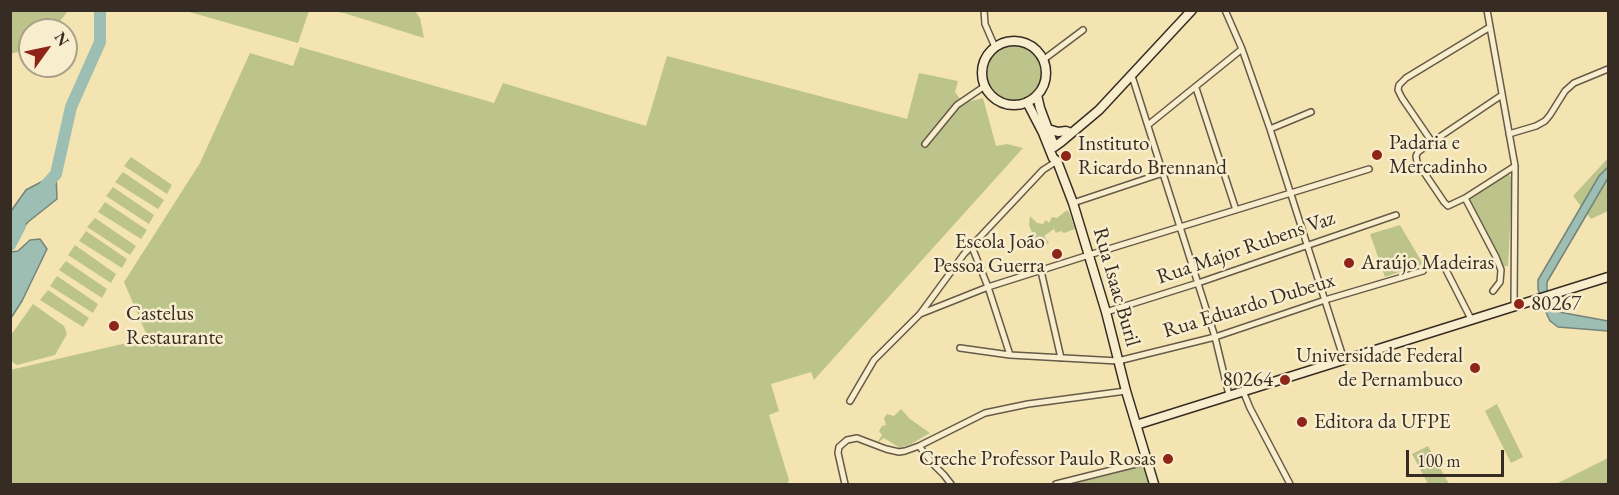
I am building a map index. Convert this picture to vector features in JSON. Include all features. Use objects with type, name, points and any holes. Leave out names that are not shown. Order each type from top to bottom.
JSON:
[{"type":"main road","points":[[1052,147],[1092,117],[1192,10]]},
{"type":"main road","points":[[1006,42],[1025,44],[1035,50],[1043,60],[1044,84],[1037,95],[1027,102],[1015,105],[1003,103],[992,96],[985,86],[982,74],[984,62],[995,47],[1006,42]]},
{"type":"main road","name":"Rua Isaac Buril","points":[[1037,95],[1048,129],[1053,158],[1057,161],[1073,203],[1089,255],[1154,484]]},
{"type":"main road","name":"Rua Isaac Buril","points":[[1027,102],[1052,147]]},
{"type":"main road","points":[[1048,129],[1071,133]]},
{"type":"main road","points":[[1136,425],[1608,277]]},
{"type":"street","points":[[984,10],[985,24],[995,47]]},
{"type":"street","points":[[1225,10],[1242,49],[1270,129],[1344,360]]},
{"type":"street","points":[[1487,10],[1515,166],[1514,306]]},
{"type":"street","points":[[1432,142],[1402,98],[1398,90],[1399,85],[1406,78],[1490,27]]},
{"type":"street","points":[[1043,60],[1083,30]]},
{"type":"street","points":[[1148,125],[1242,49]]},
{"type":"street","points":[[1509,134],[1545,121],[1565,91],[1574,83],[1608,69]]},
{"type":"street","points":[[1132,76],[1215,337],[1229,396]]},
{"type":"street","points":[[925,144],[957,105],[985,86]]},
{"type":"street","points":[[1196,88],[1236,210]]},
{"type":"street","points":[[1502,96],[1432,142],[1416,156],[1422,170],[1448,206],[1465,198],[1515,166]]},
{"type":"street","points":[[1270,129],[1311,112]]},
{"type":"street","points":[[850,401],[874,360],[920,314],[964,254],[1043,170],[1057,161]]},
{"type":"street","points":[[920,314],[988,287],[1369,169]]},
{"type":"street","points":[[1073,203],[1163,173]]},
{"type":"street","points":[[1465,198],[1501,270],[1500,282],[1492,291]]},
{"type":"street","name":"Rua Major Rubens Vaz","points":[[1106,312],[1396,215]]},
{"type":"street","points":[[972,248],[988,287],[1010,355]]},
{"type":"street","points":[[1443,264],[1472,319]]},
{"type":"street","points":[[1041,270],[1060,358]]},
{"type":"street","name":"Rua Eduardo Dubeux","points":[[960,348],[1010,355],[1118,361],[1215,337],[1325,300],[1423,272]]},
{"type":"street","points":[[845,484],[838,453],[839,447],[847,440],[857,438],[886,449],[905,451],[974,418],[995,411],[1028,404],[1126,391]]},
{"type":"street","points":[[1243,391],[1290,484]]},
{"type":"street","points":[[919,446],[951,484]]},
{"type":"street","points":[[1056,484],[1148,461]]},
{"type":"green space","points":[[11,10],[68,11],[62,18],[18,18],[18,52],[11,54]]},
{"type":"green space","points":[[186,11],[309,11],[298,43]]},
{"type":"green space","points":[[330,11],[415,11],[420,18],[424,38],[344,13]]},
{"type":"green space","points":[[1009,46],[1019,46],[1029,50],[1037,58],[1041,73],[1037,88],[1029,96],[1019,100],[1009,100],[999,96],[991,88],[987,78],[987,68],[991,58],[999,50]]},
{"type":"green space","points":[[300,47],[494,103],[503,83],[646,126],[667,56],[907,119],[919,73],[958,81],[955,92],[963,103],[983,98],[996,146],[1007,144],[1023,148],[814,380],[811,372],[771,384],[779,411],[769,415],[789,480],[787,484],[11,484],[10,370],[148,338],[124,282],[200,163],[250,53],[293,66]]},
{"type":"green space","points":[[131,157],[172,185],[167,194],[124,166]]},
{"type":"green space","points":[[1608,158],[1608,211],[1591,219],[1573,196]]},
{"type":"green space","points":[[123,172],[164,200],[158,209],[115,182]]},
{"type":"green space","points":[[1508,174],[1512,178],[1512,187],[1508,266],[1502,267],[1469,201],[1472,196]]},
{"type":"green space","points":[[113,187],[154,215],[149,224],[106,196]]},
{"type":"green space","points":[[105,202],[147,230],[141,239],[98,212]]},
{"type":"green space","points":[[1067,210],[1075,229],[1056,233],[1054,229],[1044,236],[1049,243],[1038,248],[1029,225],[1030,216],[1037,223],[1043,224],[1046,220],[1049,223],[1052,217],[1057,218]]},
{"type":"green space","points":[[95,218],[136,246],[130,255],[87,227]]},
{"type":"green space","points":[[1400,225],[1423,264],[1385,277],[1370,234]]},
{"type":"green space","points":[[86,231],[127,259],[122,268],[79,241]]},
{"type":"green space","points":[[75,245],[116,274],[111,283],[68,255]]},
{"type":"green space","points":[[66,261],[107,289],[102,298],[59,270]]},
{"type":"green space","points":[[57,276],[98,304],[93,313],[50,286]]},
{"type":"green space","points":[[48,290],[89,318],[83,327],[40,300]]},
{"type":"green space","points":[[33,304],[64,326],[67,334],[55,355],[17,365],[11,361],[11,335]]},
{"type":"green space","points":[[1497,404],[1523,457],[1511,463],[1485,411]]},
{"type":"green space","points":[[901,409],[910,419],[930,433],[900,448],[884,438],[877,443],[882,435],[879,431],[882,426],[886,425],[884,418],[887,414],[894,416]]},
{"type":"green space","points":[[1428,446],[1449,484],[1428,484],[1412,454]]},
{"type":"green space","points":[[1608,458],[1608,484],[1556,484]]},
{"type":"green space","points":[[1148,461],[1154,484],[1062,484]]},
{"type":"water","points":[[1608,167],[1608,178],[1547,282],[1547,298],[1550,306],[1559,312],[1608,321],[1608,331],[1558,327],[1550,321],[1544,308],[1538,289],[1538,280],[1599,176]]},
{"type":"water","points":[[56,174],[57,199],[28,222],[11,242],[11,211],[26,190]]},
{"type":"water","points":[[40,239],[47,249],[22,301],[11,318],[11,252],[18,251],[30,240]]},
{"type":"waterway","points":[[45,186],[56,174],[71,107],[100,42],[100,10]]},
{"type":"waterway","points":[[10,245],[20,226]]},
{"type":"place","name":"Padaria e Mercadinho","points":[[1377,155]]},
{"type":"place","name":"Instituto Ricardo Brennand","points":[[1066,156]]},
{"type":"place","name":"Escola João Pessoa Guerra","points":[[1057,254]]},
{"type":"place","name":"Araújo Madeiras","points":[[1349,263]]},
{"type":"place","name":"80267","points":[[1519,304]]},
{"type":"place","name":"Castelus Restaurante","points":[[114,326]]},
{"type":"place","name":"Universidade Federal de Pernambuco","points":[[1475,368]]},
{"type":"place","name":"80264","points":[[1285,380]]},
{"type":"place","name":"Editora da UFPE","points":[[1302,422]]},
{"type":"place","name":"Creche Professor Paulo Rosas","points":[[1168,459]]}]
